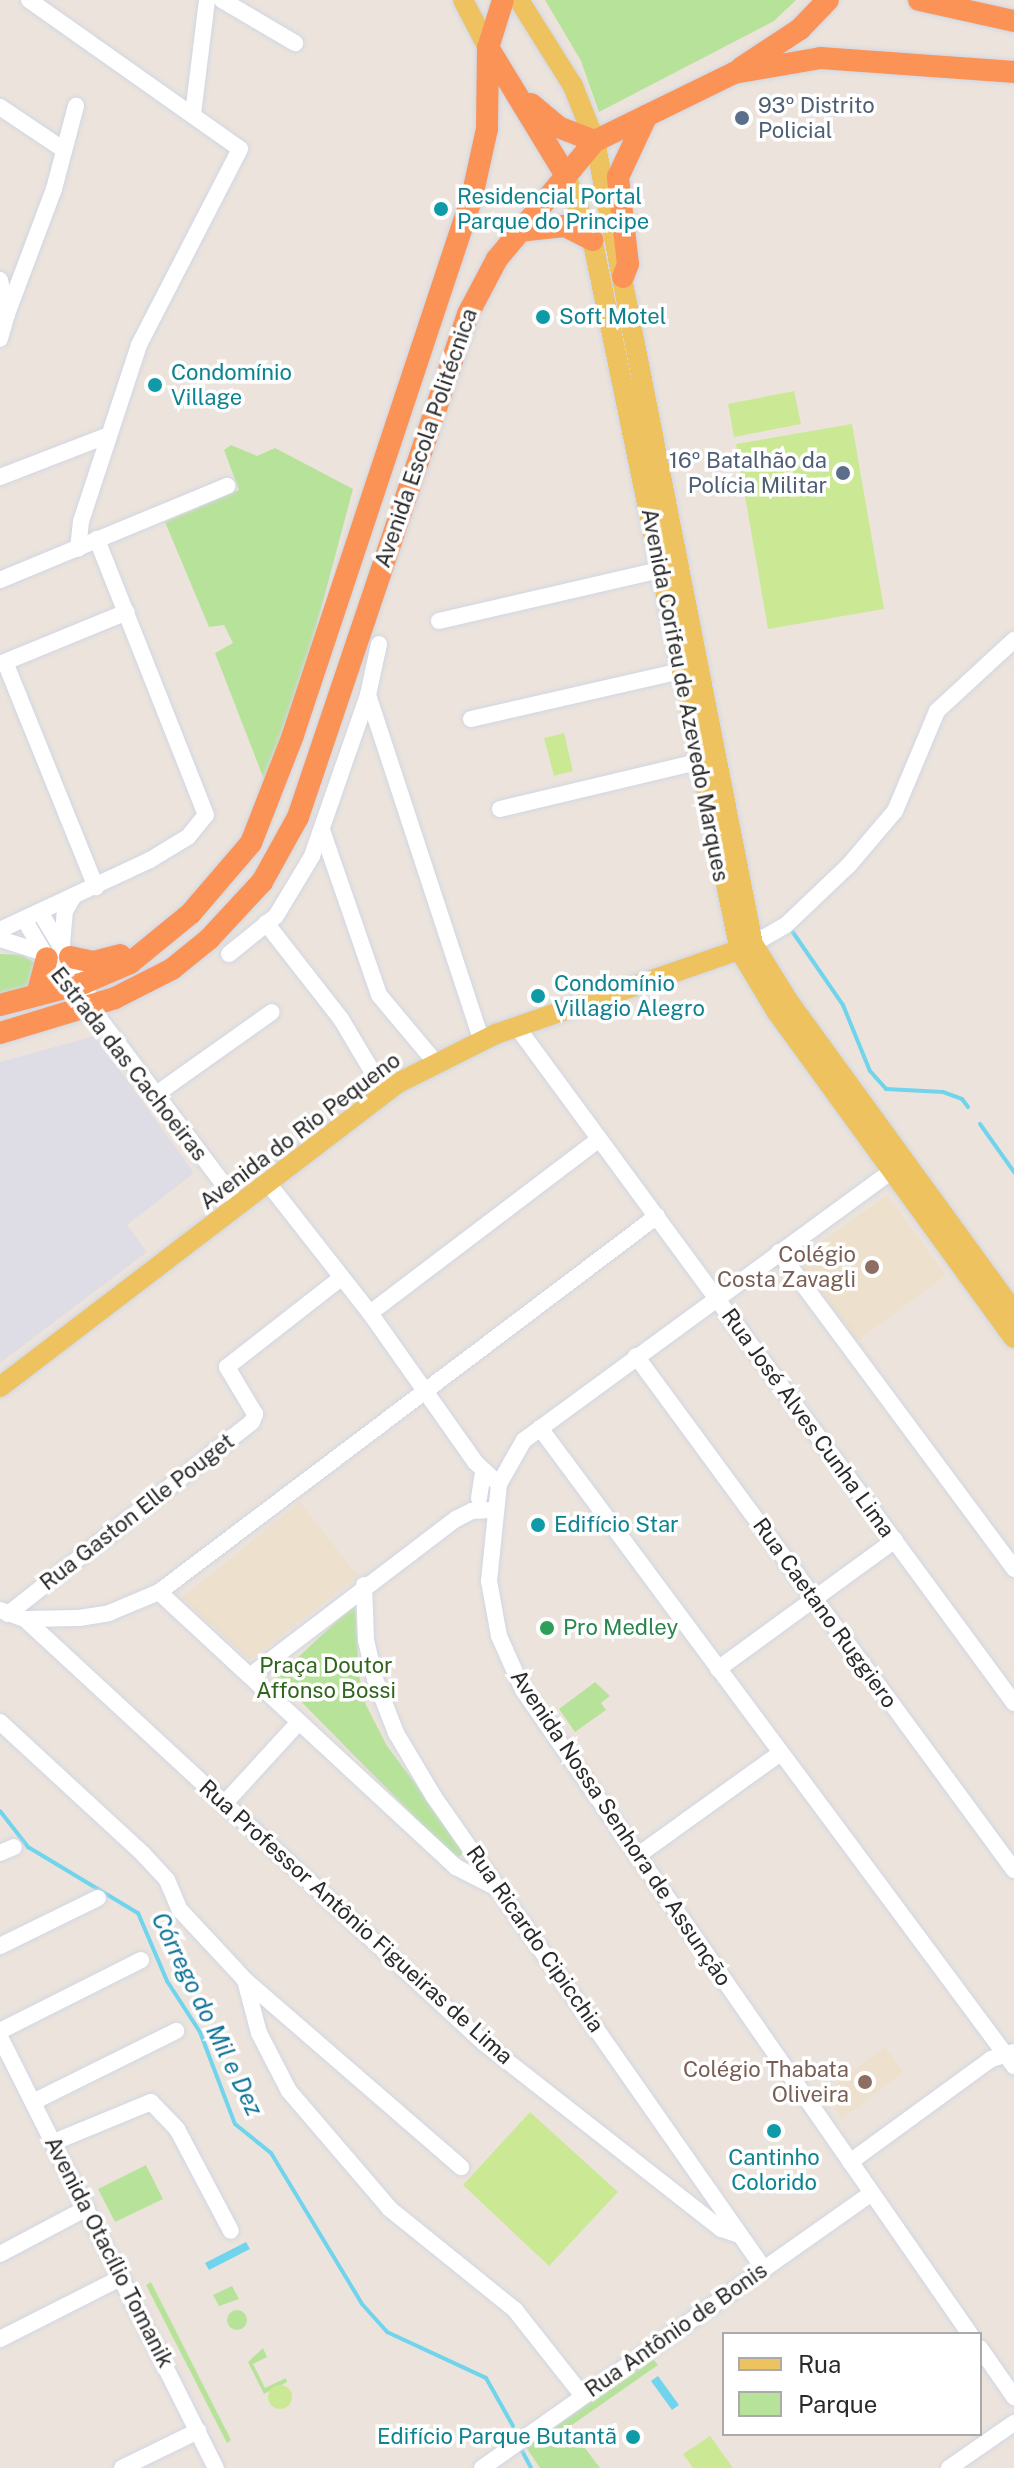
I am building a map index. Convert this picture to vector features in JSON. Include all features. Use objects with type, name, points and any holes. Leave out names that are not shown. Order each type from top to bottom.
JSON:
[{"type":"highway","name":"Avenida Escola Politécnica","points":[[0,1005],[77,985],[130,963],[163,939],[239,862],[263,818],[289,748],[476,182],[487,129],[488,48],[503,0]]},
{"type":"highway","points":[[800,29],[810,0]]},
{"type":"highway","points":[[734,73],[800,29],[828,0]]},
{"type":"highway","points":[[919,0],[1014,21]]},
{"type":"highway","name":"Avenida Corifeu de Azevedo Marques","points":[[488,48],[565,174]]},
{"type":"highway","name":"Avenida Escola Politécnica","points":[[0,1033],[89,1007],[172,969],[241,909],[283,848],[298,817],[468,314],[518,231],[595,141],[734,73],[846,57],[1014,72]]},
{"type":"highway","points":[[517,91],[558,127],[595,141]]},
{"type":"highway","points":[[623,277],[628,264],[618,177],[647,115]]},
{"type":"highway","points":[[518,231],[554,225],[593,240]]},
{"type":"highway","points":[[37,995],[56,953],[94,962],[163,939]]},
{"type":"main road","name":"Avenida Corifeu de Azevedo Marques","points":[[463,0],[488,48]]},
{"type":"main road","name":"Avenida Corifeu de Azevedo Marques","points":[[519,0],[573,86],[595,141],[623,277],[746,947]]},
{"type":"main road","name":"Avenida Corifeu de Azevedo Marques","points":[[565,174],[593,240],[698,762],[746,947],[1014,1338]]},
{"type":"main road","name":"Avenida do Rio Pequeno","points":[[0,1387],[385,1093],[435,1062],[517,1027],[746,947]]},
{"type":"main road","name":"Avenida Corifeu de Azevedo Marques","points":[[897,1167],[1014,1312]]},
{"type":"street","points":[[29,0],[240,149],[148,324],[81,521],[78,549]]},
{"type":"street","points":[[193,114],[207,0]]},
{"type":"street","points":[[222,0],[295,43]]},
{"type":"street","points":[[0,339],[7,314],[27,270],[76,106]]},
{"type":"street","points":[[0,107],[64,150]]},
{"type":"street","points":[[0,280],[7,314]]},
{"type":"street","points":[[0,477],[109,435]]},
{"type":"street","points":[[0,580],[227,486]]},
{"type":"street","points":[[0,930],[96,887],[188,837],[205,820],[206,803],[97,539]]},
{"type":"street","points":[[439,621],[660,570]]},
{"type":"street","points":[[96,887],[3,663],[127,612]]},
{"type":"street","points":[[746,947],[804,909],[895,811],[937,711],[1014,640]]},
{"type":"street","points":[[229,954],[266,923],[297,885],[323,833],[368,695],[379,644]]},
{"type":"street","points":[[471,719],[680,671]]},
{"type":"street","points":[[368,695],[482,1041]]},
{"type":"street","points":[[500,809],[698,762]]},
{"type":"street","points":[[323,833],[379,995],[435,1062]]},
{"type":"street","points":[[0,939],[56,953],[65,911],[73,897]]},
{"type":"street","name":"Estrada das Cachoeiras","points":[[40,912],[56,953]]},
{"type":"street","name":"Estrada das Cachoeiras","points":[[24,919],[56,953],[89,1007],[239,1205]]},
{"type":"street","points":[[266,923],[341,1019],[385,1093]]},
{"type":"street","points":[[155,1095],[272,1012]]},
{"type":"street","name":"Rua José Alves Cunha Lima","points":[[517,1027],[1014,1703]]},
{"type":"street","points":[[370,1313],[599,1139]]},
{"type":"street","name":"Avenida Nossa Senhora de Assunção","points":[[897,1167],[540,1428],[506,1465],[492,1498],[489,1581],[509,1664],[637,1856],[969,2332]]},
{"type":"street","points":[[251,1675],[364,1585],[456,1519],[492,1498],[483,1472],[463,1441],[370,1313],[268,1183]]},
{"type":"street","points":[[4,1612],[25,1619],[109,1613],[159,1592],[657,1216]]},
{"type":"street","points":[[779,1252],[1011,1560]]},
{"type":"street","name":"Rua Gaston Elle Pouget","points":[[4,1612],[247,1427],[255,1414],[227,1367],[341,1278]]},
{"type":"street","name":"Rua Caetano Ruggiero","points":[[636,1356],[1014,1870]]},
{"type":"street","points":[[540,1428],[779,1754],[1011,2058]]},
{"type":"street","points":[[463,1441],[488,1459],[506,1465]]},
{"type":"street","points":[[718,1669],[895,1540]]},
{"type":"street","name":"Rua Ricardo Cipicchia","points":[[364,1585],[370,1659],[396,1733],[494,1886],[764,2269]]},
{"type":"street","points":[[159,1592],[456,1867],[494,1886]]},
{"type":"street","name":"Rua Professor Antônio Figueiras de Lima","points":[[25,1619],[484,2043],[721,2229],[740,2235]]},
{"type":"street","points":[[0,1722],[143,1854],[167,1880],[180,1910],[245,1980],[461,2167]]},
{"type":"street","points":[[224,1804],[299,1722]]},
{"type":"street","points":[[637,1856],[779,1754]]},
{"type":"street","points":[[0,1946],[98,1898]]},
{"type":"street","points":[[0,2034],[141,1960]]},
{"type":"street","points":[[245,1980],[259,2033],[289,2091],[390,2209],[515,2310],[583,2396]]},
{"type":"street","points":[[33,2102],[176,2031]]},
{"type":"street","name":"Avenida Otacílio Tomanik","points":[[0,2034],[216,2468]]},
{"type":"street","points":[[850,2162],[991,2059],[1011,2058]]},
{"type":"street","points":[[54,2142],[151,2102],[177,2129],[231,2231]]},
{"type":"street","name":"Rua Antônio de Bonis","points":[[482,2468],[872,2193]]},
{"type":"street","points":[[0,2254],[87,2208]]},
{"type":"street","points":[[0,2339],[122,2277]]},
{"type":"street","points":[[982,2351],[1014,2397]]},
{"type":"street","points":[[949,2468],[1014,2423]]},
{"type":"street","points":[[122,2468],[198,2431]]},
{"type":"shaded area","points":[[95,1036],[194,1173],[127,1225],[147,1252],[0,1363],[0,1062]]},
{"type":"shaded area","name":"Colégio Costa Zavagli","points":[[887,1195],[946,1275],[857,1341],[797,1259]]},
{"type":"shaded area","points":[[300,1502],[358,1576],[250,1660],[182,1598]]},
{"type":"shaded area","name":"Colégio Thabata Oliveira","points":[[885,2047],[903,2072],[842,2119],[825,2093]]},
{"type":"green space","points":[[545,0],[796,0],[774,21],[599,112],[581,61]]},
{"type":"green space","points":[[794,391],[801,424],[734,437],[728,404]]},
{"type":"green space","points":[[852,424],[884,609],[768,629],[736,444]]},
{"type":"green space","points":[[231,445],[257,456],[275,448],[353,489],[306,665],[265,782],[215,653],[233,643],[224,625],[209,627],[165,522],[239,490],[224,450]]},
{"type":"green space","points":[[564,733],[573,771],[554,776],[544,738]]},
{"type":"green space","points":[[0,954],[22,955],[43,968],[37,987],[0,997]]},
{"type":"green space","name":"Praça Doutor Affonso Bossi","points":[[355,1604],[359,1675],[366,1705],[387,1746],[466,1851],[456,1859],[277,1677]]},
{"type":"green space","points":[[595,1682],[610,1696],[601,1703],[606,1710],[575,1732],[559,1709]]},
{"type":"green space","points":[[530,2112],[618,2192],[549,2266],[463,2185]]},
{"type":"green space","points":[[146,2165],[163,2199],[115,2222],[98,2189]]},
{"type":"green space","points":[[151,2282],[231,2440],[227,2443],[146,2285]]},
{"type":"green space","points":[[232,2286],[239,2299],[219,2306],[213,2295]]},
{"type":"green space","points":[[237,2310],[244,2313],[247,2320],[244,2327],[237,2330],[230,2327],[227,2320],[230,2313]]},
{"type":"green space","points":[[263,2348],[267,2357],[253,2364],[265,2388],[286,2378],[287,2382],[264,2394],[248,2362]]},
{"type":"green space","points":[[652,2358],[658,2365],[569,2427],[600,2468],[540,2468],[526,2447]]},
{"type":"green space","points":[[280,2385],[291,2392],[292,2397],[285,2408],[280,2409],[269,2402],[268,2397],[275,2386]]},
{"type":"green space","points":[[710,2436],[733,2468],[693,2468],[683,2454]]},
{"type":"water","points":[[246,2242],[250,2249],[209,2270],[205,2263]]},
{"type":"water","points":[[658,2376],[679,2405],[672,2410],[651,2381]]},
{"type":"waterway","points":[[792,931],[843,1005],[870,1071],[886,1089],[943,1092],[962,1099],[968,1107]]},
{"type":"waterway","points":[[980,1124],[1014,1172]]},
{"type":"waterway","name":"Córrego do Mil e Dez","points":[[0,1811],[28,1847],[138,1913],[167,1981],[200,2032],[235,2124],[271,2153],[362,2304],[387,2332],[486,2378],[513,2426]]},
{"type":"waterway","name":"Córrego do Mil e Dez","points":[[521,2449],[531,2468]]},
{"type":"place","name":"93º Distrito Policial","points":[[742,118]]},
{"type":"place","name":"Residencial Portal Parque do Principe","points":[[441,209]]},
{"type":"place","name":"Soft Motel","points":[[543,317]]},
{"type":"place","name":"Condomínio Village","points":[[155,385]]},
{"type":"place","name":"16º Batalhão da Polícia Militar","points":[[843,473]]},
{"type":"place","name":"Condomínio Villagio Alegro","points":[[538,996]]},
{"type":"place","name":"Colégio Costa Zavagli","points":[[872,1267]]},
{"type":"place","name":"Edifício Star","points":[[538,1525]]},
{"type":"place","name":"Pro Medley","points":[[547,1628]]},
{"type":"place","name":"Colégio Thabata Oliveira","points":[[865,2082]]},
{"type":"place","name":"Cantinho Colorido","points":[[774,2131]]},
{"type":"place","name":"Edifício Parque Butantã","points":[[633,2437]]}]
